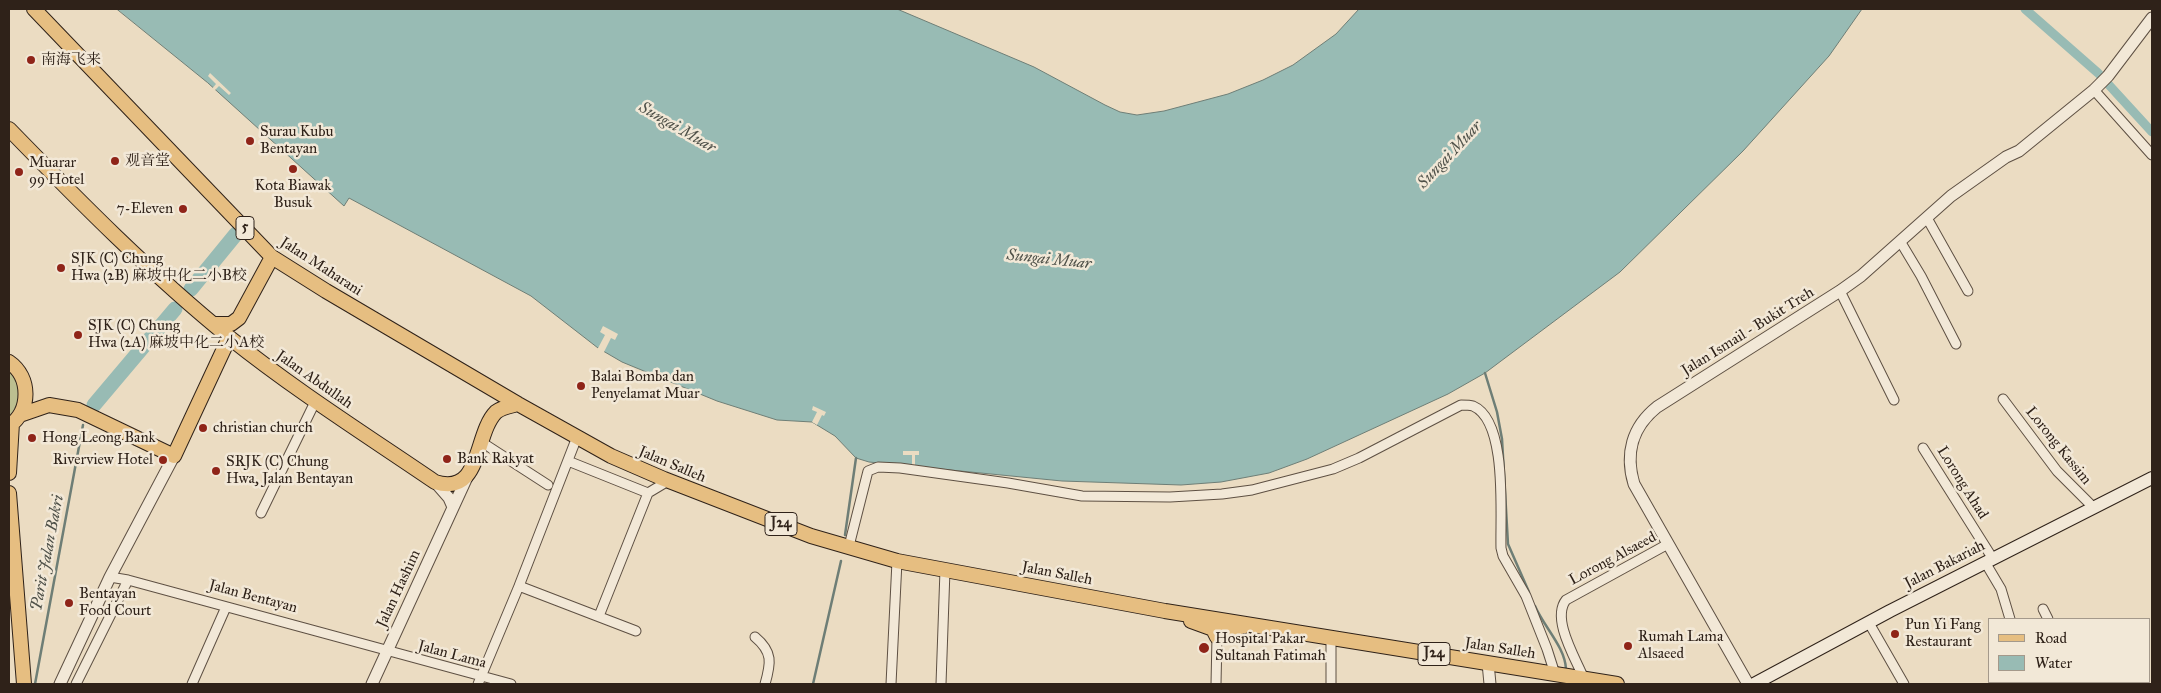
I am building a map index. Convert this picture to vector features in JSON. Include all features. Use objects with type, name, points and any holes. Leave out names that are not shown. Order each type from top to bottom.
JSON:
[{"type":"main road","name":"Jalan Maharani","points":[[34,9],[272,257],[518,404]]},
{"type":"main road","name":"Jalan Abdullah","points":[[9,129],[71,193],[176,292],[230,338],[315,402],[435,482]]},
{"type":"main road","points":[[214,324],[230,324],[239,318],[272,257]]},
{"type":"main road","points":[[26,392],[49,405],[78,410],[174,456],[230,338]]},
{"type":"main road","points":[[9,362],[19,372],[26,392],[24,404],[14,421],[9,473]]},
{"type":"main road","points":[[435,482],[454,484],[468,476],[483,443],[491,419],[490,399],[479,380]]},
{"type":"main road","points":[[491,419],[500,409],[518,404]]},
{"type":"main road","name":"Jalan Salleh","points":[[518,404],[611,456],[668,481],[811,536],[849,546],[896,562],[1173,612],[1617,684]]},
{"type":"main road","points":[[14,421],[49,405]]},
{"type":"main road","name":"Jalan Bakariah","points":[[1754,684],[1869,622],[2152,478]]},
{"type":"main road","points":[[9,493],[13,596],[24,684]]},
{"type":"main road","points":[[1173,612],[1213,629],[1217,637],[1225,631],[1251,624]]},
{"type":"street","name":"Jalan Ismail - Bukit Treh","points":[[1748,684],[1634,484],[1631,472],[1630,451],[1637,428],[1657,407],[1861,276],[1951,196],[2006,157],[2020,151],[2101,83],[2152,18]]},
{"type":"street","points":[[2101,83],[2152,155]]},
{"type":"street","points":[[1927,218],[1968,291]]},
{"type":"street","points":[[1900,241],[1922,276],[1956,344]]},
{"type":"street","points":[[1840,291],[1894,400]]},
{"type":"street","name":"Lorong Kassim","points":[[2003,399],[2057,471],[2094,508]]},
{"type":"street","points":[[261,513],[315,402]]},
{"type":"street","points":[[849,546],[868,472],[874,468],[900,468],[988,480],[1082,496],[1152,497],[1222,494],[1252,490],[1333,469],[1359,458],[1461,405],[1472,406],[1485,417],[1492,429],[1499,460],[1501,548],[1503,556],[1526,596],[1555,674]]},
{"type":"street","points":[[479,680],[519,586],[577,437]]},
{"type":"street","points":[[483,443],[548,485]]},
{"type":"street","name":"Lorong Ahad","points":[[1923,448],[1989,561],[2001,589],[2010,618]]},
{"type":"street","points":[[60,684],[110,577],[174,456]]},
{"type":"street","points":[[568,461],[648,493]]},
{"type":"street","name":"Jalan Hashim","points":[[372,684],[468,476]]},
{"type":"street","points":[[599,616],[648,493],[668,481]]},
{"type":"street","points":[[435,482],[454,507]]},
{"type":"street","name":"Lorong Alsaeed","points":[[1584,679],[1561,624],[1562,605],[1566,600],[1668,544]]},
{"type":"street","points":[[891,684],[896,562]]},
{"type":"street","points":[[941,684],[945,570]]},
{"type":"street","name":"Jalan Bentayan","points":[[110,577],[128,580],[386,651]]},
{"type":"street","points":[[76,683],[128,580]]},
{"type":"street","points":[[519,586],[636,631]]},
{"type":"street","points":[[192,684],[226,607]]},
{"type":"street","points":[[2044,609],[2048,618]]},
{"type":"street","points":[[1869,622],[1904,684]]},
{"type":"street","points":[[755,637],[764,644],[770,659],[770,667],[765,684]]},
{"type":"street","points":[[1216,684],[1217,637]]},
{"type":"street","points":[[1331,637],[1331,684]]},
{"type":"street","name":"Jalan Lama","points":[[386,651],[479,680],[511,684]]},
{"type":"street","points":[[1488,663],[1490,684]]},
{"type":"green space","points":[[9,369],[16,380],[18,399],[9,416]]},
{"type":"water","name":"Sungai Muar","points":[[117,9],[897,9],[1034,67],[1120,112],[1137,115],[1164,111],[1228,94],[1263,80],[1293,65],[1336,34],[1359,9],[1862,9],[1829,56],[1743,151],[1620,272],[1485,373],[1448,394],[1307,459],[1269,473],[1221,482],[1181,485],[1062,481],[869,462],[856,458],[835,436],[812,422],[777,420],[717,401],[622,362],[598,348],[531,296],[349,198],[344,206],[208,83]]},
{"type":"pier","points":[[210,73],[231,93],[229,95],[219,86],[213,92],[211,90],[216,84],[208,76]]},
{"type":"pier","points":[[603,326],[618,334],[615,340],[611,338],[603,354],[597,350],[605,335],[600,332]]},
{"type":"pier","points":[[813,406],[826,412],[824,416],[822,415],[817,425],[812,422],[817,412],[812,410]]},
{"type":"pier","points":[[903,451],[919,451],[919,455],[915,455],[915,467],[912,467],[912,455],[903,455]]},
{"type":"waterway","points":[[2025,9],[2098,73],[2152,132]]},
{"type":"waterway","points":[[191,289],[236,234]]},
{"type":"waterway","points":[[94,405],[175,309]]},
{"type":"waterway","points":[[1485,373],[1497,412],[1502,439],[1508,544],[1529,592]]},
{"type":"waterway","name":"Parit Jalan Bakri","points":[[35,684],[83,425]]},
{"type":"waterway","points":[[845,535],[856,458]]},
{"type":"waterway","points":[[813,684],[841,561]]},
{"type":"waterway","points":[[1535,606],[1562,653],[1566,669]]},
{"type":"place","name":"南海飞来","points":[[31,60]]},
{"type":"place","name":"Surau Kubu Bentayan","points":[[250,141]]},
{"type":"place","name":"观音堂","points":[[115,161]]},
{"type":"place","name":"Kota Biawak Busuk","points":[[293,169]]},
{"type":"place","name":"Muarar 99 Hotel","points":[[19,172]]},
{"type":"place","name":"7-Eleven","points":[[183,209]]},
{"type":"place","name":"SJK (C) Chung Hwa (2B) 麻坡中化二小B校","points":[[61,268]]},
{"type":"place","name":"SJK (C) Chung Hwa (2A) 麻坡中化二小A校","points":[[78,335]]},
{"type":"place","name":"Balai Bomba dan Penyelamat Muar","points":[[581,386]]},
{"type":"place","name":"christian church","points":[[203,428]]},
{"type":"place","name":"Hong Leong Bank","points":[[32,438]]},
{"type":"place","name":"Bank Rakyat","points":[[447,459]]},
{"type":"place","name":"Riverview Hotel","points":[[163,460]]},
{"type":"place","name":"SRJK (C) Chung Hwa, Jalan Bentayan","points":[[216,471]]},
{"type":"place","name":"Bentayan Food Court","points":[[69,603]]},
{"type":"place","name":"Pun Yi Fang Restaurant","points":[[1895,634]]},
{"type":"place","name":"Rumah Lama Alsaeed","points":[[1628,646]]},
{"type":"place","name":"Hospital Pakar Sultanah Fatimah","points":[[1204,648]]}]
